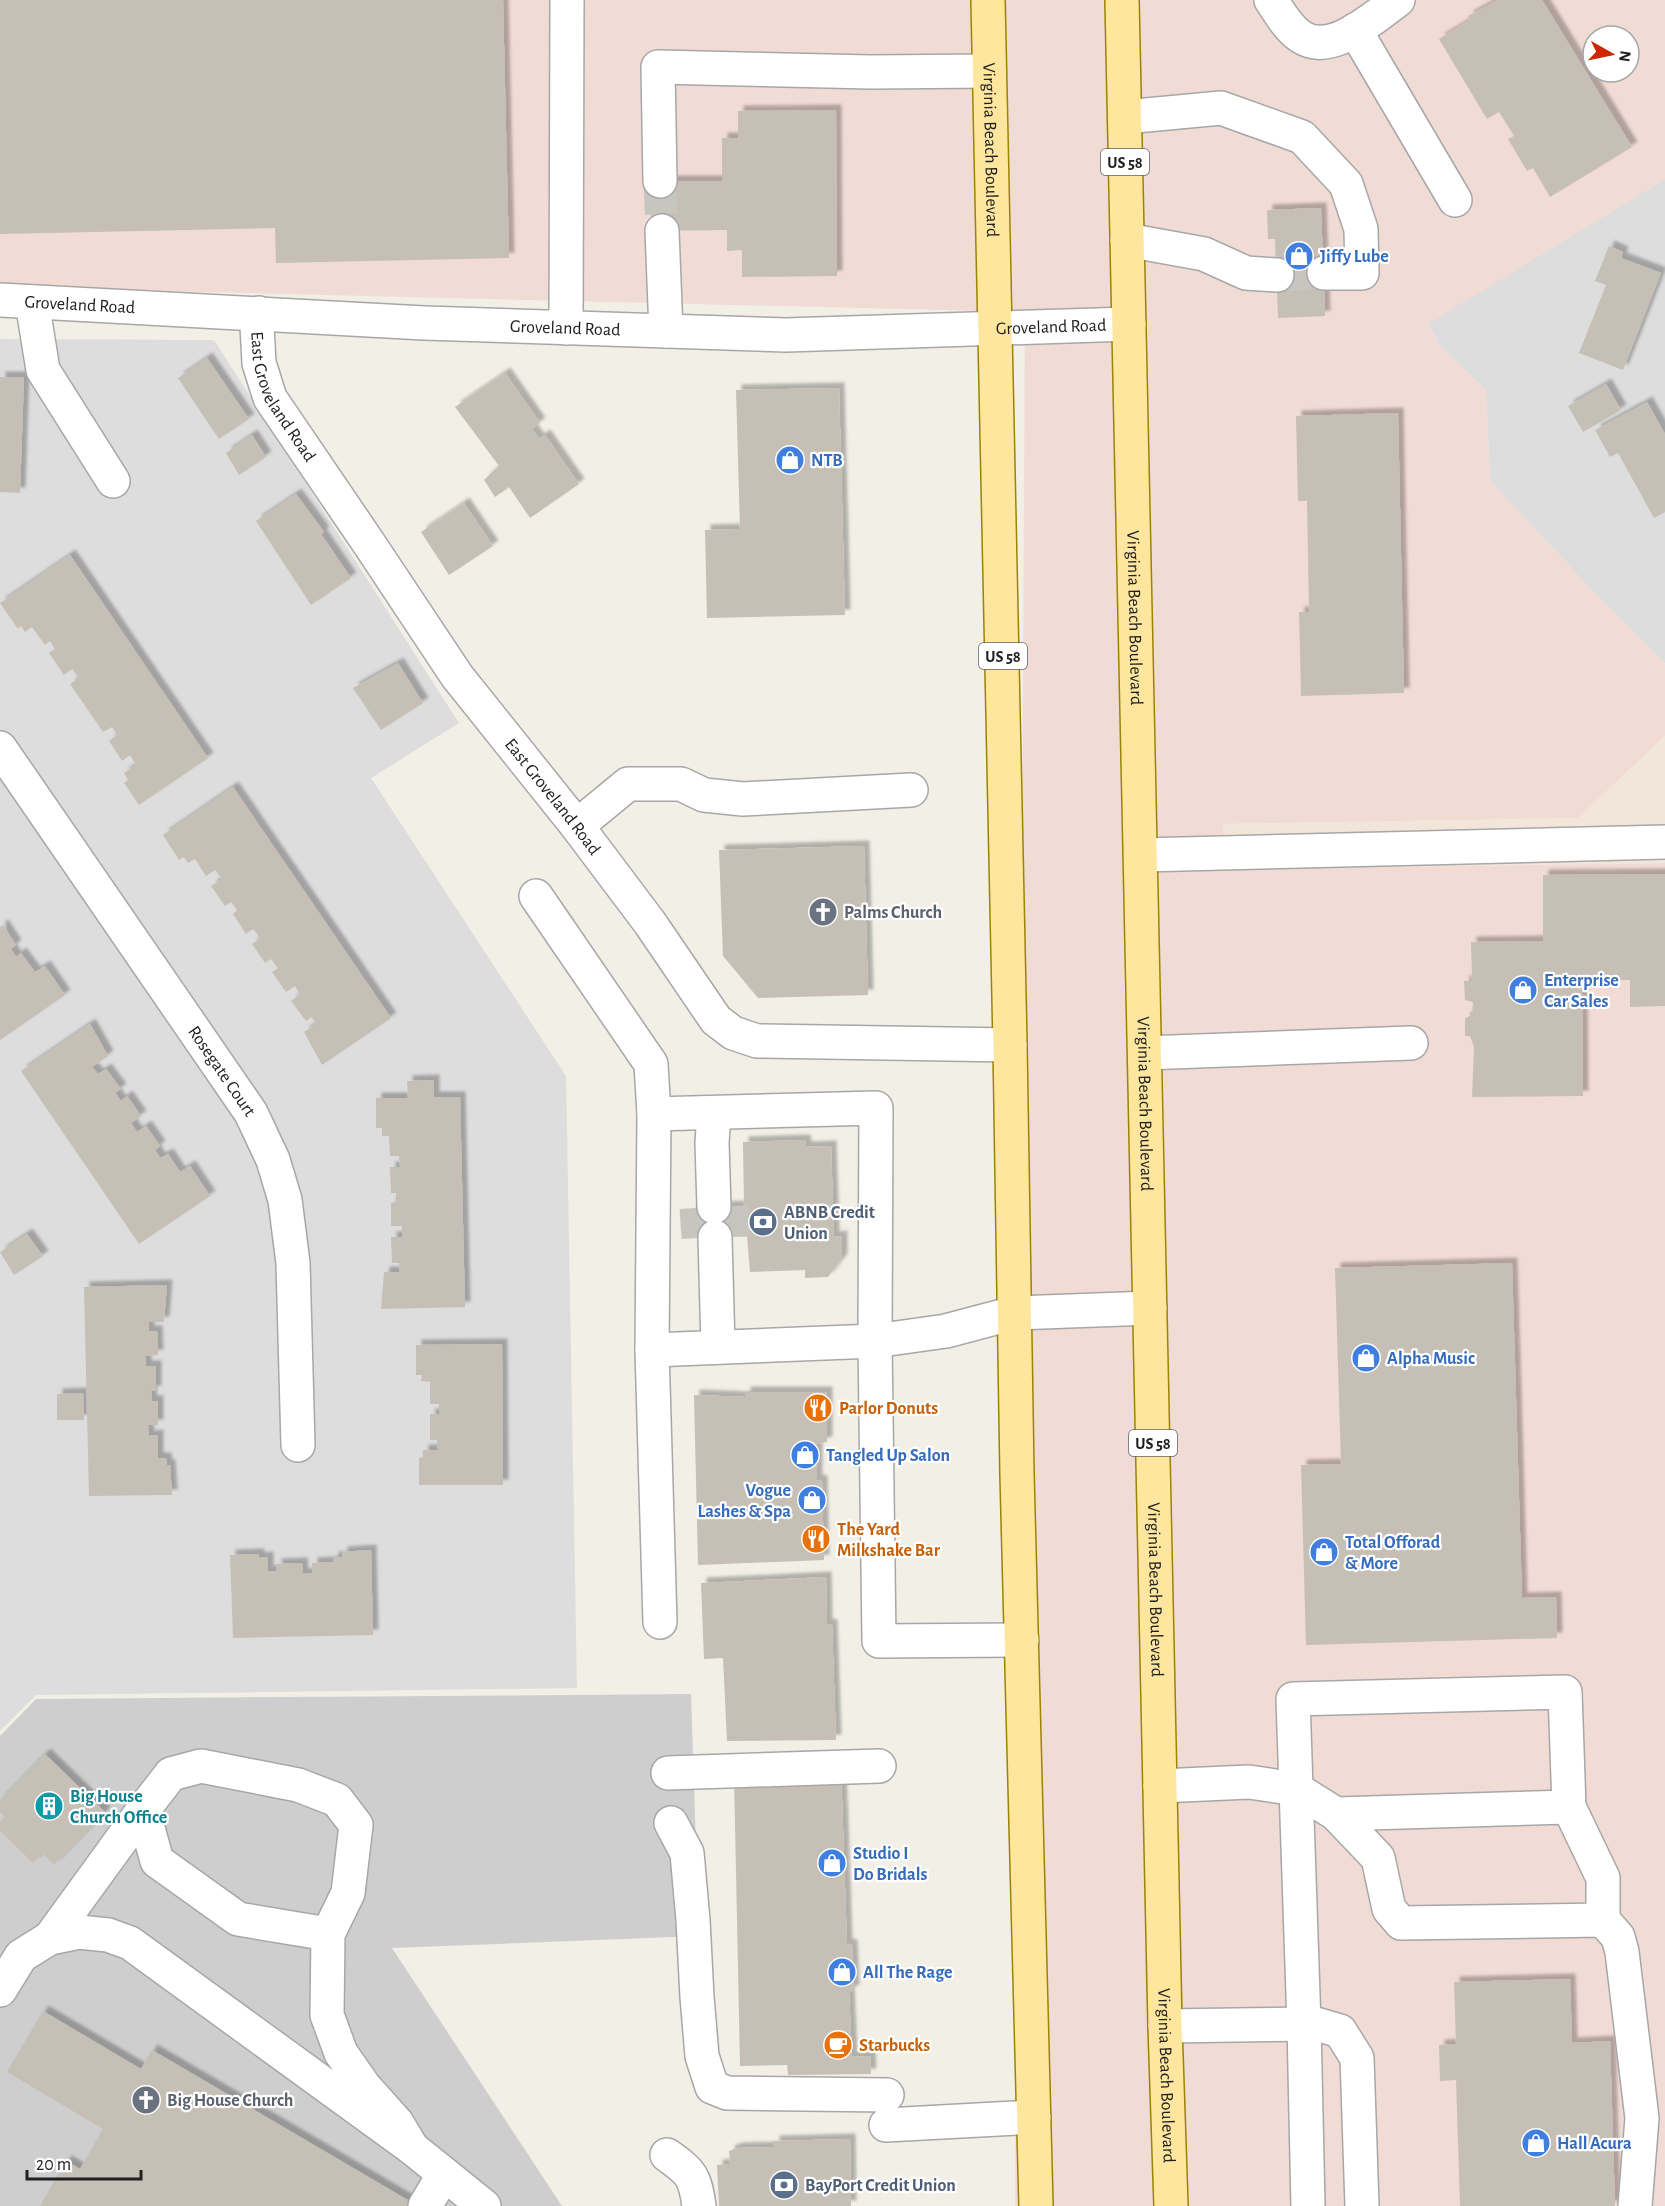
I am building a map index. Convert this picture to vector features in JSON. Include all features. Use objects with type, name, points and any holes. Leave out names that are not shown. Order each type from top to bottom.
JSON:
[{"type":"main road","name":"Virginia Beach Boulevard","points":[[988,0],[1011,1045],[1014,1313],[1036,2206]]},
{"type":"main road","name":"Virginia Beach Boulevard","points":[[1122,0],[1142,855],[1165,2026],[1171,2206]]},
{"type":"street","points":[[566,328],[567,0]]},
{"type":"street","points":[[1271,0],[1300,36],[1312,42],[1342,39],[1398,0]]},
{"type":"street","points":[[1355,30],[1455,200]]},
{"type":"street","points":[[660,181],[658,67],[871,72],[989,71]]},
{"type":"street","points":[[1125,117],[1221,108],[1302,137],[1346,184],[1360,229],[1362,273],[1324,273]]},
{"type":"street","points":[[662,231],[666,330]]},
{"type":"street","points":[[1127,240],[1204,254],[1246,273],[1277,275]]},
{"type":"street","name":"Groveland Road","points":[[0,300],[424,323],[786,335],[1129,324]]},
{"type":"street","points":[[32,302],[43,370],[112,480]]},
{"type":"street","name":"East Groveland Road","points":[[259,313],[257,326],[259,363],[270,398],[457,676],[577,826],[650,923],[716,1020],[733,1033],[757,1041],[1011,1045]]},
{"type":"street","name":"Rosegate Court","points":[[0,748],[251,1113],[273,1160],[285,1200],[293,1263],[298,1445]]},
{"type":"street","points":[[577,826],[628,784],[681,784],[704,795],[743,799],[911,790]]},
{"type":"street","points":[[1142,855],[1665,842]]},
{"type":"street","points":[[536,896],[651,1064],[654,1114],[652,1350],[660,1622]]},
{"type":"street","points":[[1145,1053],[1411,1043]]},
{"type":"street","points":[[654,1114],[713,1128],[876,1108],[875,1341],[879,1641],[1022,1640]]},
{"type":"street","points":[[713,1128],[730,1178],[715,1222],[718,1347]]},
{"type":"street","points":[[652,1350],[875,1341],[946,1331],[1014,1313],[1150,1308]]},
{"type":"street","points":[[1308,2206],[1293,1699],[1565,1692],[1569,1807],[1603,1878],[1603,1920],[1618,1937],[1622,1952],[1642,2118],[1635,2206]]},
{"type":"street","points":[[50,1938],[171,1774],[201,1766],[298,1785],[337,1800],[356,1825],[348,1893],[328,1934],[327,2014],[341,2053],[364,2086],[397,2124],[412,2148]]},
{"type":"street","points":[[668,1773],[879,1766]]},
{"type":"street","points":[[1160,1786],[1249,1782],[1296,1789],[1336,1814],[1378,1858],[1389,1909],[1401,1923],[1603,1920]]},
{"type":"street","points":[[1336,1814],[1569,1807]]},
{"type":"street","points":[[143,1810],[157,1861],[238,1919],[328,1934]]},
{"type":"street","points":[[671,1823],[687,1852],[702,2056],[712,2087],[727,2093],[886,2110],[1034,2117]]},
{"type":"street","points":[[0,1990],[21,1956],[50,1938],[79,1932],[108,1935],[130,1944],[412,2148],[484,2206]]},
{"type":"street","points":[[1165,2026],[1316,2024],[1340,2031],[1357,2058],[1362,2206]]},
{"type":"street","points":[[667,2155],[689,2170],[697,2191],[699,2206]]},
{"type":"street","points":[[425,2206],[444,2174]]},
{"type":"shaded area","points":[[0,0],[1665,0],[1665,179],[1428,324],[1439,345],[1486,390],[1490,481],[1665,664],[1665,736],[1578,818],[1224,824],[1225,869],[1665,863],[1665,2206],[1015,2206],[1025,312],[0,287]]},
{"type":"shaded area","points":[[1665,179],[1665,664],[1490,481],[1486,390],[1439,345],[1428,323]]},
{"type":"shaded area","points":[[0,339],[214,340],[459,723],[371,778],[566,1076],[577,1688],[36,1695],[0,1731]]},
{"type":"shaded area","points":[[1665,736],[1665,863],[1225,869],[1223,824],[1578,818]]},
{"type":"shaded area","points":[[691,1694],[699,1936],[392,1948],[562,2206],[0,2206],[0,1736],[36,1699]]},
{"type":"building","points":[[0,0],[503,0],[509,258],[276,263],[275,228],[0,234]]},
{"type":"building","points":[[1498,0],[1542,0],[1581,64],[1581,84],[1593,84],[1632,147],[1550,197],[1533,168],[1527,171],[1508,139],[1514,136],[1499,112],[1487,119],[1439,39],[1470,20],[1468,16]]},
{"type":"building","points":[[836,110],[837,276],[742,277],[742,250],[727,251],[727,230],[651,231],[650,181],[722,181],[722,138],[738,138],[738,111]]},
{"type":"building","name":"Jiffy Lube","points":[[1321,208],[1325,316],[1278,318],[1275,239],[1268,239],[1267,210]]},
{"type":"building","points":[[1609,246],[1623,252],[1621,258],[1661,273],[1623,370],[1579,353],[1606,285],[1595,281]]},
{"type":"building","points":[[207,358],[249,419],[219,439],[178,378]]},
{"type":"building","points":[[505,373],[540,423],[532,429],[539,439],[545,435],[579,484],[530,518],[509,487],[495,497],[484,480],[499,466],[455,407]]},
{"type":"building","points":[[0,377],[24,377],[20,493],[0,492]]},
{"type":"building","points":[[1606,384],[1621,410],[1583,432],[1568,406]]},
{"type":"building","name":"NTB","points":[[839,388],[845,615],[707,618],[705,530],[740,529],[736,390]]},
{"type":"building","points":[[1647,402],[1665,434],[1665,512],[1654,518],[1618,453],[1610,457],[1595,430]]},
{"type":"building","points":[[1398,413],[1404,693],[1301,696],[1299,612],[1309,612],[1307,501],[1298,501],[1296,416]]},
{"type":"building","points":[[252,435],[266,457],[239,475],[226,453]]},
{"type":"building","points":[[296,494],[324,532],[321,534],[351,578],[311,605],[256,521]]},
{"type":"building","points":[[464,503],[493,546],[449,575],[421,532]]},
{"type":"building","points":[[70,555],[208,758],[139,805],[124,783],[128,780],[124,773],[136,765],[130,755],[122,761],[109,741],[117,735],[112,727],[103,732],[70,684],[79,678],[72,669],[64,675],[49,653],[55,649],[50,641],[45,645],[32,627],[25,632],[21,626],[18,629],[0,603]]},
{"type":"building","points":[[398,663],[423,703],[381,730],[353,688]]},
{"type":"building","points":[[233,787],[391,1018],[322,1065],[304,1032],[316,1024],[312,1017],[306,1021],[291,1001],[300,994],[295,986],[286,992],[272,972],[278,968],[271,959],[265,963],[252,944],[260,938],[253,929],[246,934],[233,914],[237,910],[231,902],[225,906],[211,886],[222,879],[215,870],[206,876],[195,859],[188,863],[184,857],[179,860],[163,835]]},
{"type":"building","points":[[864,846],[868,995],[758,998],[723,956],[719,850]]},
{"type":"building","name":"Enterprise Car Sales","points":[[1665,874],[1665,1006],[1630,1007],[1630,980],[1582,980],[1583,1096],[1472,1097],[1474,1047],[1470,1036],[1465,1036],[1465,1018],[1472,1015],[1473,1002],[1465,1000],[1464,981],[1472,981],[1471,942],[1543,941],[1543,875]]},
{"type":"building","points":[[3,925],[16,945],[11,949],[16,957],[21,953],[35,972],[45,966],[65,995],[0,1040],[0,927]]},
{"type":"building","points":[[90,1024],[108,1056],[92,1067],[98,1074],[106,1069],[121,1089],[115,1093],[121,1101],[127,1096],[141,1116],[131,1123],[137,1132],[146,1126],[160,1146],[155,1150],[160,1158],[168,1154],[180,1172],[190,1166],[210,1196],[139,1244],[21,1071]]},
{"type":"building","points":[[434,1080],[434,1097],[460,1097],[465,1307],[381,1309],[384,1272],[400,1272],[399,1263],[392,1263],[391,1237],[402,1237],[402,1226],[391,1226],[391,1203],[396,1202],[396,1193],[391,1193],[390,1167],[400,1167],[399,1156],[390,1156],[389,1136],[382,1136],[382,1128],[376,1128],[376,1098],[408,1098],[407,1081]]},
{"type":"building","name":"ABNB Credit Union","points":[[805,1140],[806,1147],[831,1146],[834,1237],[842,1236],[842,1259],[828,1277],[805,1278],[805,1270],[750,1272],[747,1236],[692,1238],[692,1208],[744,1206],[743,1142]]},
{"type":"building","points":[[27,1234],[43,1256],[14,1275],[0,1252]]},
{"type":"building","points":[[1512,1263],[1522,1598],[1556,1597],[1557,1638],[1306,1645],[1301,1465],[1341,1464],[1335,1268]]},
{"type":"building","points":[[167,1285],[164,1322],[149,1322],[149,1331],[157,1331],[158,1355],[146,1356],[146,1366],[156,1366],[156,1391],[151,1391],[152,1401],[158,1401],[158,1425],[148,1425],[149,1436],[158,1435],[158,1458],[166,1458],[167,1465],[170,1465],[172,1495],[89,1496],[84,1287]]},
{"type":"building","points":[[502,1344],[503,1485],[419,1485],[419,1458],[423,1457],[423,1450],[438,1450],[437,1440],[430,1440],[430,1414],[439,1414],[439,1404],[430,1404],[430,1382],[421,1381],[422,1375],[416,1375],[416,1345]]},
{"type":"building","points":[[745,1392],[827,1392],[827,1442],[817,1444],[817,1480],[822,1481],[824,1560],[698,1565],[694,1395],[745,1397]]},
{"type":"building","points":[[83,1393],[84,1420],[57,1420],[57,1394]]},
{"type":"building","points":[[371,1550],[373,1635],[233,1638],[230,1555],[259,1554],[259,1558],[268,1557],[268,1571],[277,1571],[276,1564],[302,1563],[303,1574],[312,1573],[312,1563],[333,1562],[333,1557],[342,1557],[342,1552]]},
{"type":"building","points":[[826,1577],[827,1624],[832,1625],[836,1740],[727,1741],[723,1658],[704,1659],[701,1583]]},
{"type":"building","name":"Big House Church Office","points":[[45,1754],[105,1812],[54,1865],[42,1853],[33,1863],[0,1831],[0,1822],[5,1817],[0,1812],[0,1800]]},
{"type":"building","points":[[841,1771],[847,1944],[852,1945],[854,1990],[849,1992],[852,2057],[870,2056],[871,2074],[788,2075],[787,2065],[740,2066],[734,1775]]},
{"type":"building","name":"Hall Acura","points":[[1570,1979],[1572,2043],[1610,2041],[1615,2206],[1460,2206],[1456,2080],[1440,2081],[1439,2045],[1456,2044],[1454,1982]]},
{"type":"building","name":"Big House Church","points":[[43,2011],[141,2069],[152,2050],[411,2202],[409,2206],[40,2206],[66,2161],[80,2169],[103,2129],[7,2072]]},
{"type":"building","name":"BayPort Credit Union","points":[[850,2139],[851,2206],[719,2206],[717,2165],[730,2164],[729,2151],[737,2148],[774,2147],[774,2141]]},
{"type":"tunnel","points":[[660,181],[662,231]]},
{"type":"tunnel","points":[[1277,275],[1324,273]]},
{"type":"tunnel","points":[[732,1206],[733,1237]]},
{"type":"tunnel","points":[[696,1208],[698,1238]]},
{"type":"place","name":"Jiffy Lube","points":[[1299,256]]},
{"type":"place","name":"NTB","points":[[790,460]]},
{"type":"place","name":"Palms Church","points":[[823,912]]},
{"type":"place","name":"Enterprise Car Sales","points":[[1523,990]]},
{"type":"place","name":"ABNB Credit Union","points":[[763,1222]]},
{"type":"place","name":"Alpha Music","points":[[1366,1358]]},
{"type":"place","name":"Parlor Donuts","points":[[818,1408]]},
{"type":"place","name":"Tangled Up Salon","points":[[805,1455]]},
{"type":"place","name":"Vogue Lashes & Spa","points":[[812,1500]]},
{"type":"place","name":"The Yard Milkshake Bar","points":[[816,1539]]},
{"type":"place","name":"Total Offorad & More","points":[[1324,1552]]},
{"type":"place","name":"Big House Church Office","points":[[49,1806]]},
{"type":"place","name":"Studio I Do Bridals","points":[[832,1863]]},
{"type":"place","name":"All The Rage","points":[[842,1972]]},
{"type":"place","name":"Starbucks","points":[[838,2045]]},
{"type":"place","name":"Big House Church","points":[[146,2100]]},
{"type":"place","name":"Hall Acura","points":[[1536,2143]]},
{"type":"place","name":"BayPort Credit Union","points":[[784,2185]]}]
